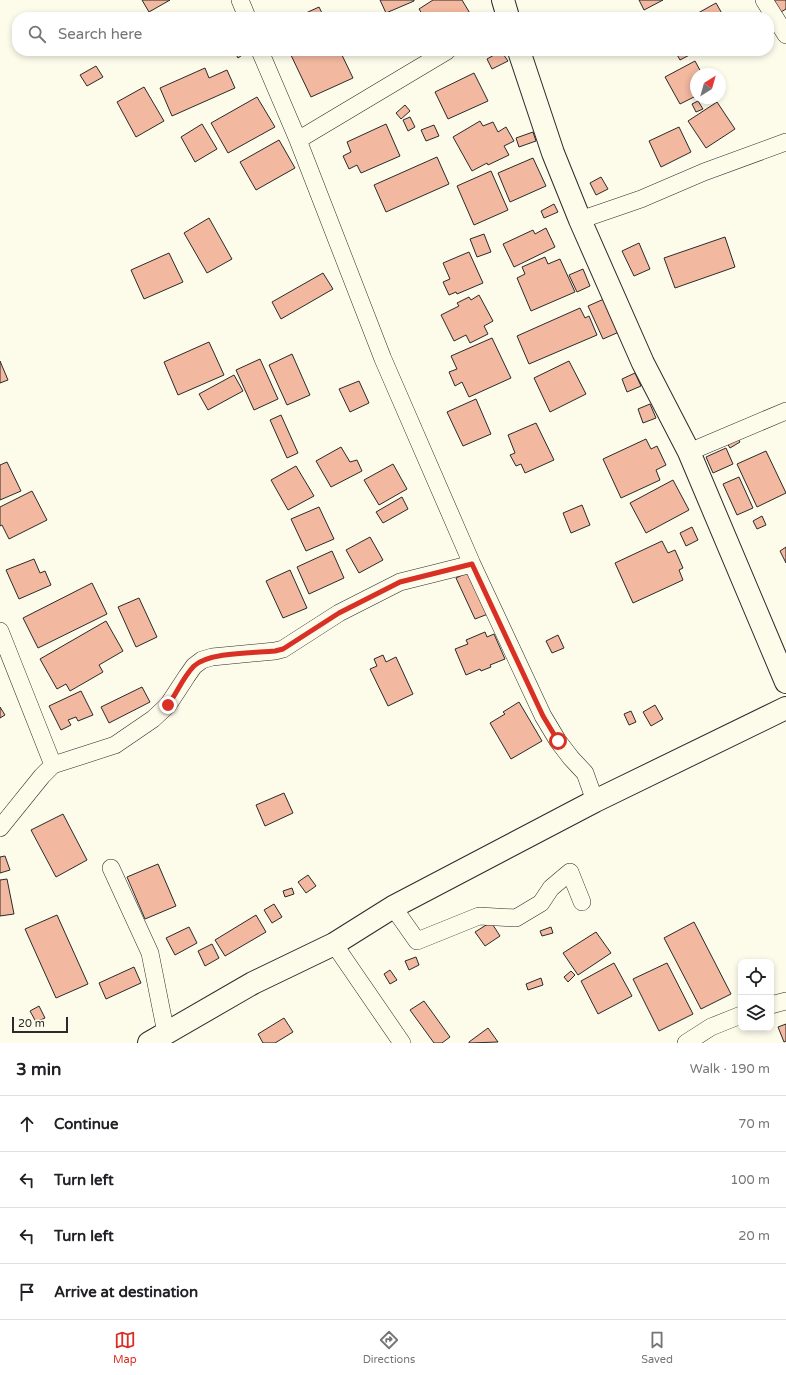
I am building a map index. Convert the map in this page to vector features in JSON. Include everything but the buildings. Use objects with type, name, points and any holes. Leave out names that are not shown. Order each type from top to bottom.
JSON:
[{"type":"main road","points":[[521,56],[553,153],[580,220],[643,363],[689,452],[786,682]]},
{"type":"main road","points":[[158,1038],[253,983],[334,944],[393,907],[595,801],[786,708]]},
{"type":"street","points":[[240,0],[245,12]]},
{"type":"street","points":[[764,0],[772,12]]},
{"type":"street","points":[[774,16],[786,35]]},
{"type":"street","points":[[262,56],[298,140],[383,359],[472,564],[543,716],[570,758],[585,773],[595,801]]},
{"type":"street","points":[[298,140],[440,56]]},
{"type":"street","points":[[580,220],[641,199],[704,172],[786,142]]},
{"type":"street","points":[[689,452],[786,411]]},
{"type":"street","points":[[0,828],[42,776],[53,766],[115,745],[153,719],[168,705],[194,666],[202,660],[212,657],[283,649],[339,613],[400,582],[472,564]]},
{"type":"street","points":[[0,631],[53,766]]},
{"type":"street","points":[[111,868],[150,953],[158,1038]]},
{"type":"street","points":[[393,907],[417,941],[479,916],[516,918],[541,903],[551,888],[570,872],[582,902]]},
{"type":"street","points":[[334,944],[402,1043]]},
{"type":"street","points":[[774,1004],[786,1001]]},
{"type":"street","points":[[686,1043],[711,1027],[738,1016]]},
{"type":"route","points":[[168,705],[194,666],[202,660],[212,657],[283,649],[339,613],[400,582],[472,564],[543,716],[558,741]]}]
